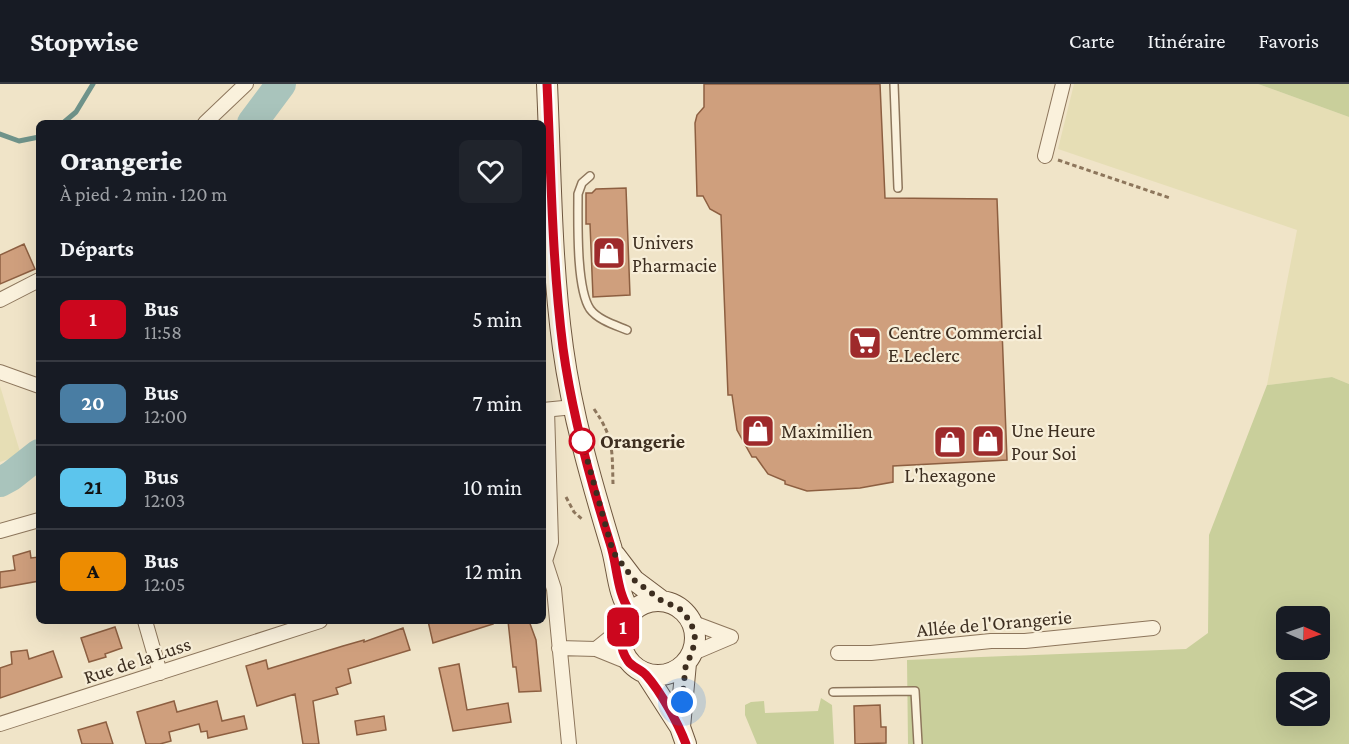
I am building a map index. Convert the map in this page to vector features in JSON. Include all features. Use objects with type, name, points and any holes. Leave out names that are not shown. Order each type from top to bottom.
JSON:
[{"type":"main road","points":[[547,84],[556,273],[563,348],[584,408],[600,511],[613,552],[618,586],[626,605],[626,620],[621,646],[628,662],[646,674],[683,735]]},
{"type":"main road","points":[[613,552],[634,580],[662,601],[679,608],[691,622],[695,638],[689,658],[683,735]]},
{"type":"main road","points":[[626,620],[645,603],[662,601]]},
{"type":"main road","points":[[646,674],[668,674],[689,658]]},
{"type":"street","points":[[208,120],[246,84]]},
{"type":"street","points":[[1045,156],[1063,84]]},
{"type":"street","points":[[0,300],[36,282]]},
{"type":"street","points":[[0,372],[36,385]]},
{"type":"street","points":[[546,410],[584,408]]},
{"type":"street","points":[[546,432],[551,542],[546,556]]},
{"type":"street","points":[[0,531],[36,521]]},
{"type":"street","points":[[546,567],[554,589],[569,744]]},
{"type":"street","points":[[596,649],[626,620]]},
{"type":"street","points":[[689,658],[731,637],[691,622]]},
{"type":"street","points":[[146,624],[160,673]]},
{"type":"street","name":"Rue de la Luss","points":[[0,724],[311,624]]},
{"type":"street","name":"Allée de l'Orangerie","points":[[838,653],[871,653],[1026,641],[1153,628]]},
{"type":"street","points":[[559,648],[596,649],[628,662]]},
{"type":"lane","points":[[894,84],[898,188]]},
{"type":"lane","points":[[590,176],[582,183],[578,194],[581,287],[590,309],[605,321],[627,330]]},
{"type":"lane","points":[[833,692],[915,691],[918,744]]},
{"type":"path","points":[[1045,156],[1170,198]]},
{"type":"path","points":[[584,408],[607,428],[612,449],[613,489]]},
{"type":"shaded area","points":[[1074,84],[1258,84],[1349,117],[1349,384],[1332,377],[1267,385],[1297,230],[1058,149]]},
{"type":"shaded area","points":[[0,386],[21,455],[0,462]]},
{"type":"green space","points":[[1258,84],[1349,84],[1349,117]]},
{"type":"green space","points":[[1332,377],[1349,384],[1349,744],[908,744],[907,660],[1186,649],[1208,633],[1209,535],[1267,385]]},
{"type":"green space","points":[[821,698],[832,705],[834,744],[757,744],[745,715],[745,705],[764,701],[765,713],[818,711]]},
{"type":"building","name":"Centre Commercial E.Leclerc","points":[[704,84],[880,84],[885,198],[997,199],[1007,460],[893,466],[893,482],[860,488],[807,491],[785,484],[785,481],[768,474],[756,457],[752,457],[737,430],[732,395],[728,395],[721,215],[710,209],[703,196],[697,196],[695,123],[697,115],[704,107]]},
{"type":"building","name":"Univers Pharmacie","points":[[626,188],[630,295],[593,297],[590,224],[586,224],[586,193],[592,193],[596,189]]},
{"type":"building","points":[[24,244],[35,269],[0,284],[0,255]]},
{"type":"building","points":[[30,551],[31,558],[36,557],[36,582],[0,588],[0,572],[15,570],[13,556]]},
{"type":"building","points":[[429,624],[493,624],[433,643]]},
{"type":"building","points":[[508,624],[530,624],[536,640],[541,691],[519,692],[516,667],[513,667]]},
{"type":"building","points":[[115,627],[122,648],[105,654],[106,657],[89,662],[81,638]]},
{"type":"building","points":[[403,628],[410,650],[348,669],[351,683],[336,688],[338,694],[313,701],[319,744],[303,744],[295,694],[257,706],[246,666],[266,660],[268,669],[364,640],[364,642]]},
{"type":"building","points":[[27,650],[29,659],[53,651],[62,677],[0,698],[0,668],[12,664],[11,652]]},
{"type":"building","points":[[459,664],[467,710],[508,703],[511,722],[453,731],[439,668]]},
{"type":"building","points":[[174,701],[177,712],[217,701],[222,721],[244,716],[247,729],[208,738],[207,731],[201,732],[199,724],[169,732],[171,741],[146,744],[137,712]]},
{"type":"building","points":[[880,705],[881,727],[886,727],[886,743],[855,744],[854,706]]},
{"type":"building","points":[[384,716],[386,730],[357,735],[355,721]]},
{"type":"building","points":[[106,722],[113,744],[82,744],[78,730]]},
{"type":"waterway","points":[[67,120],[76,112],[93,84]]},
{"type":"waterway","points":[[254,120],[281,84]]},
{"type":"waterway","points":[[0,134],[19,141],[36,138]]},
{"type":"waterway","points":[[0,482],[36,456]]},
{"type":"bus line","name":"1","points":[[547,84],[556,273],[563,348],[578,424],[613,552],[618,586],[631,613],[622,628],[621,646],[628,662],[646,674],[680,727],[686,744]]},
{"type":"place","name":"Univers Pharmacie","points":[[609,253]]},
{"type":"place","name":"Centre Commercial E.Leclerc","points":[[865,343]]},
{"type":"place","name":"Maximilien","points":[[758,431]]},
{"type":"place","name":"Orangerie","points":[[582,441]]},
{"type":"place","name":"Une Heure Pour Soi","points":[[988,441]]},
{"type":"place","name":"L'hexagone","points":[[950,442]]},
{"type":"route","points":[[582,441],[613,552],[634,580],[662,601],[679,608],[691,622],[695,638],[692,654],[686,663],[682,702]]}]
